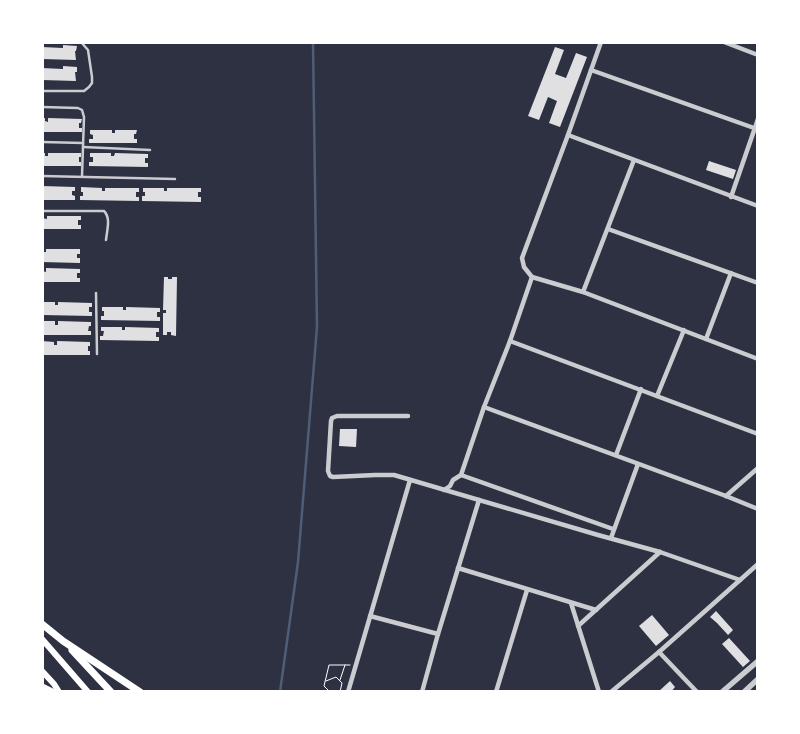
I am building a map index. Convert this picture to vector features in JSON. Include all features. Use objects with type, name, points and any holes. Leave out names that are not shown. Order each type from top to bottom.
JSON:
[{"type":"main road","points":[[42,624],[63,641],[140,692]]},
{"type":"main road","points":[[42,639],[88,692]]},
{"type":"main road","points":[[63,641],[111,692]]},
{"type":"main road","points":[[42,671],[59,692]]},
{"type":"main road","points":[[42,687],[52,692]]},
{"type":"street","points":[[601,42],[522,258],[524,267],[532,277],[583,292],[758,359]]},
{"type":"street","points":[[724,42],[758,55]]},
{"type":"street","points":[[591,70],[754,128]]},
{"type":"street","points":[[731,197],[758,119]]},
{"type":"street","points":[[568,135],[758,206]]},
{"type":"street","points":[[583,292],[634,160]]},
{"type":"street","points":[[608,229],[758,283]]},
{"type":"street","points":[[706,339],[731,273]]},
{"type":"street","points":[[444,490],[450,486],[453,480],[461,475],[532,277]]},
{"type":"street","points":[[657,396],[684,330]]},
{"type":"street","points":[[510,341],[758,434]]},
{"type":"street","points":[[616,455],[641,389]]},
{"type":"street","points":[[484,407],[758,509]]},
{"type":"street","points":[[408,416],[337,416],[332,418],[328,471],[330,476],[394,475],[660,552],[740,580]]},
{"type":"street","points":[[611,538],[638,464]]},
{"type":"street","points":[[726,496],[758,468]]},
{"type":"street","points":[[461,475],[613,529]]},
{"type":"street","points":[[348,692],[410,480]]},
{"type":"street","points":[[422,692],[479,500]]},
{"type":"street","points":[[578,626],[660,552]]},
{"type":"street","points":[[611,692],[758,564]]},
{"type":"street","points":[[458,568],[596,610]]},
{"type":"street","points":[[496,692],[527,590]]},
{"type":"street","points":[[571,603],[599,692]]},
{"type":"street","points":[[370,616],[438,634]]},
{"type":"street","points":[[659,652],[698,692]]},
{"type":"street","points":[[722,692],[758,661]]},
{"type":"street","points":[[744,692],[758,679]]},
{"type":"lane","points":[[42,91],[84,91],[89,87],[92,83],[92,78],[88,50],[81,42]]},
{"type":"lane","points":[[42,107],[80,108],[84,113],[82,176]]},
{"type":"lane","points":[[42,142],[84,143]]},
{"type":"lane","points":[[83,147],[150,150]]},
{"type":"lane","points":[[42,176],[175,179]]},
{"type":"lane","points":[[42,210],[104,211],[108,221],[106,240]]},
{"type":"lane","points":[[96,293],[97,354]]},
{"type":"path","points":[[330,692],[324,686],[329,665],[355,665]]},
{"type":"path","points":[[340,692],[342,683],[340,681],[344,665]]},
{"type":"path","points":[[326,681],[336,677],[340,681]]},
{"type":"building","points":[[63,45],[77,46],[75,51],[76,60],[42,59],[42,47],[63,48]]},
{"type":"building","points":[[555,47],[564,50],[555,74],[566,78],[576,53],[587,57],[560,127],[549,123],[557,101],[548,97],[539,120],[528,116]]},
{"type":"building","points":[[63,66],[77,67],[77,72],[75,72],[76,81],[42,80],[42,68],[63,69]]},
{"type":"building","points":[[42,118],[45,118],[45,121],[48,122],[48,118],[82,119],[81,123],[79,123],[79,128],[82,128],[82,132],[42,132]]},
{"type":"building","points":[[90,130],[112,130],[112,133],[115,133],[115,130],[137,130],[136,134],[134,134],[134,139],[137,139],[137,143],[89,143],[89,139],[93,139]]},
{"type":"building","points":[[42,153],[48,156],[48,153],[81,153],[79,162],[81,162],[81,166],[42,166]]},
{"type":"building","points":[[90,153],[111,153],[111,156],[114,156],[115,153],[148,154],[148,158],[145,158],[145,163],[148,163],[148,167],[89,166],[89,162],[93,162],[93,157],[90,157]]},
{"type":"building","points":[[709,161],[736,170],[733,179],[706,170]]},
{"type":"building","points":[[42,186],[75,187],[72,195],[75,196],[75,200],[42,200]]},
{"type":"building","points":[[81,187],[102,188],[102,191],[105,191],[105,188],[139,188],[139,192],[136,192],[136,197],[139,197],[139,201],[80,200],[80,196],[83,196]]},
{"type":"building","points":[[143,188],[164,188],[164,191],[167,191],[167,188],[201,188],[201,192],[198,192],[198,197],[201,197],[201,202],[142,201],[142,196],[145,196]]},
{"type":"building","points":[[47,216],[81,216],[81,220],[78,220],[78,225],[81,225],[81,229],[42,229],[42,218],[47,219]]},
{"type":"building","points":[[46,249],[80,249],[80,254],[77,254],[77,258],[80,258],[80,263],[42,262],[42,252],[46,252]]},
{"type":"building","points":[[46,268],[80,269],[80,273],[77,273],[77,278],[80,278],[80,282],[42,282],[42,271],[46,272]]},
{"type":"building","points":[[164,277],[172,279],[172,277],[177,277],[176,336],[171,335],[171,332],[163,335],[163,313],[166,313],[166,310],[163,310]]},
{"type":"building","points":[[42,302],[55,302],[55,305],[58,305],[58,302],[92,303],[92,307],[89,307],[89,312],[92,312],[92,316],[42,315]]},
{"type":"building","points":[[102,307],[123,307],[123,310],[126,310],[126,307],[160,308],[160,312],[157,312],[157,317],[160,317],[160,321],[101,320],[101,316],[104,316]]},
{"type":"building","points":[[42,321],[55,321],[55,325],[58,325],[58,321],[91,322],[88,331],[91,331],[91,335],[42,335]]},
{"type":"building","points":[[101,327],[122,327],[122,330],[125,330],[125,327],[159,328],[159,332],[156,332],[156,337],[159,337],[159,341],[100,340],[100,336],[103,336],[104,331],[101,331]]},
{"type":"building","points":[[42,341],[54,342],[54,345],[57,345],[57,341],[90,342],[88,351],[90,351],[90,355],[42,355]]},
{"type":"building","points":[[340,429],[357,429],[356,447],[339,446]]},
{"type":"building","points":[[716,611],[733,630],[728,635],[710,617]]},
{"type":"building","points":[[652,615],[669,635],[656,646],[639,626]]},
{"type":"building","points":[[729,638],[750,661],[743,667],[722,644]]},
{"type":"building","points":[[670,681],[675,687],[671,692],[658,692]]},
{"type":"waterway","points":[[280,692],[298,562],[317,327],[313,42]]}]
